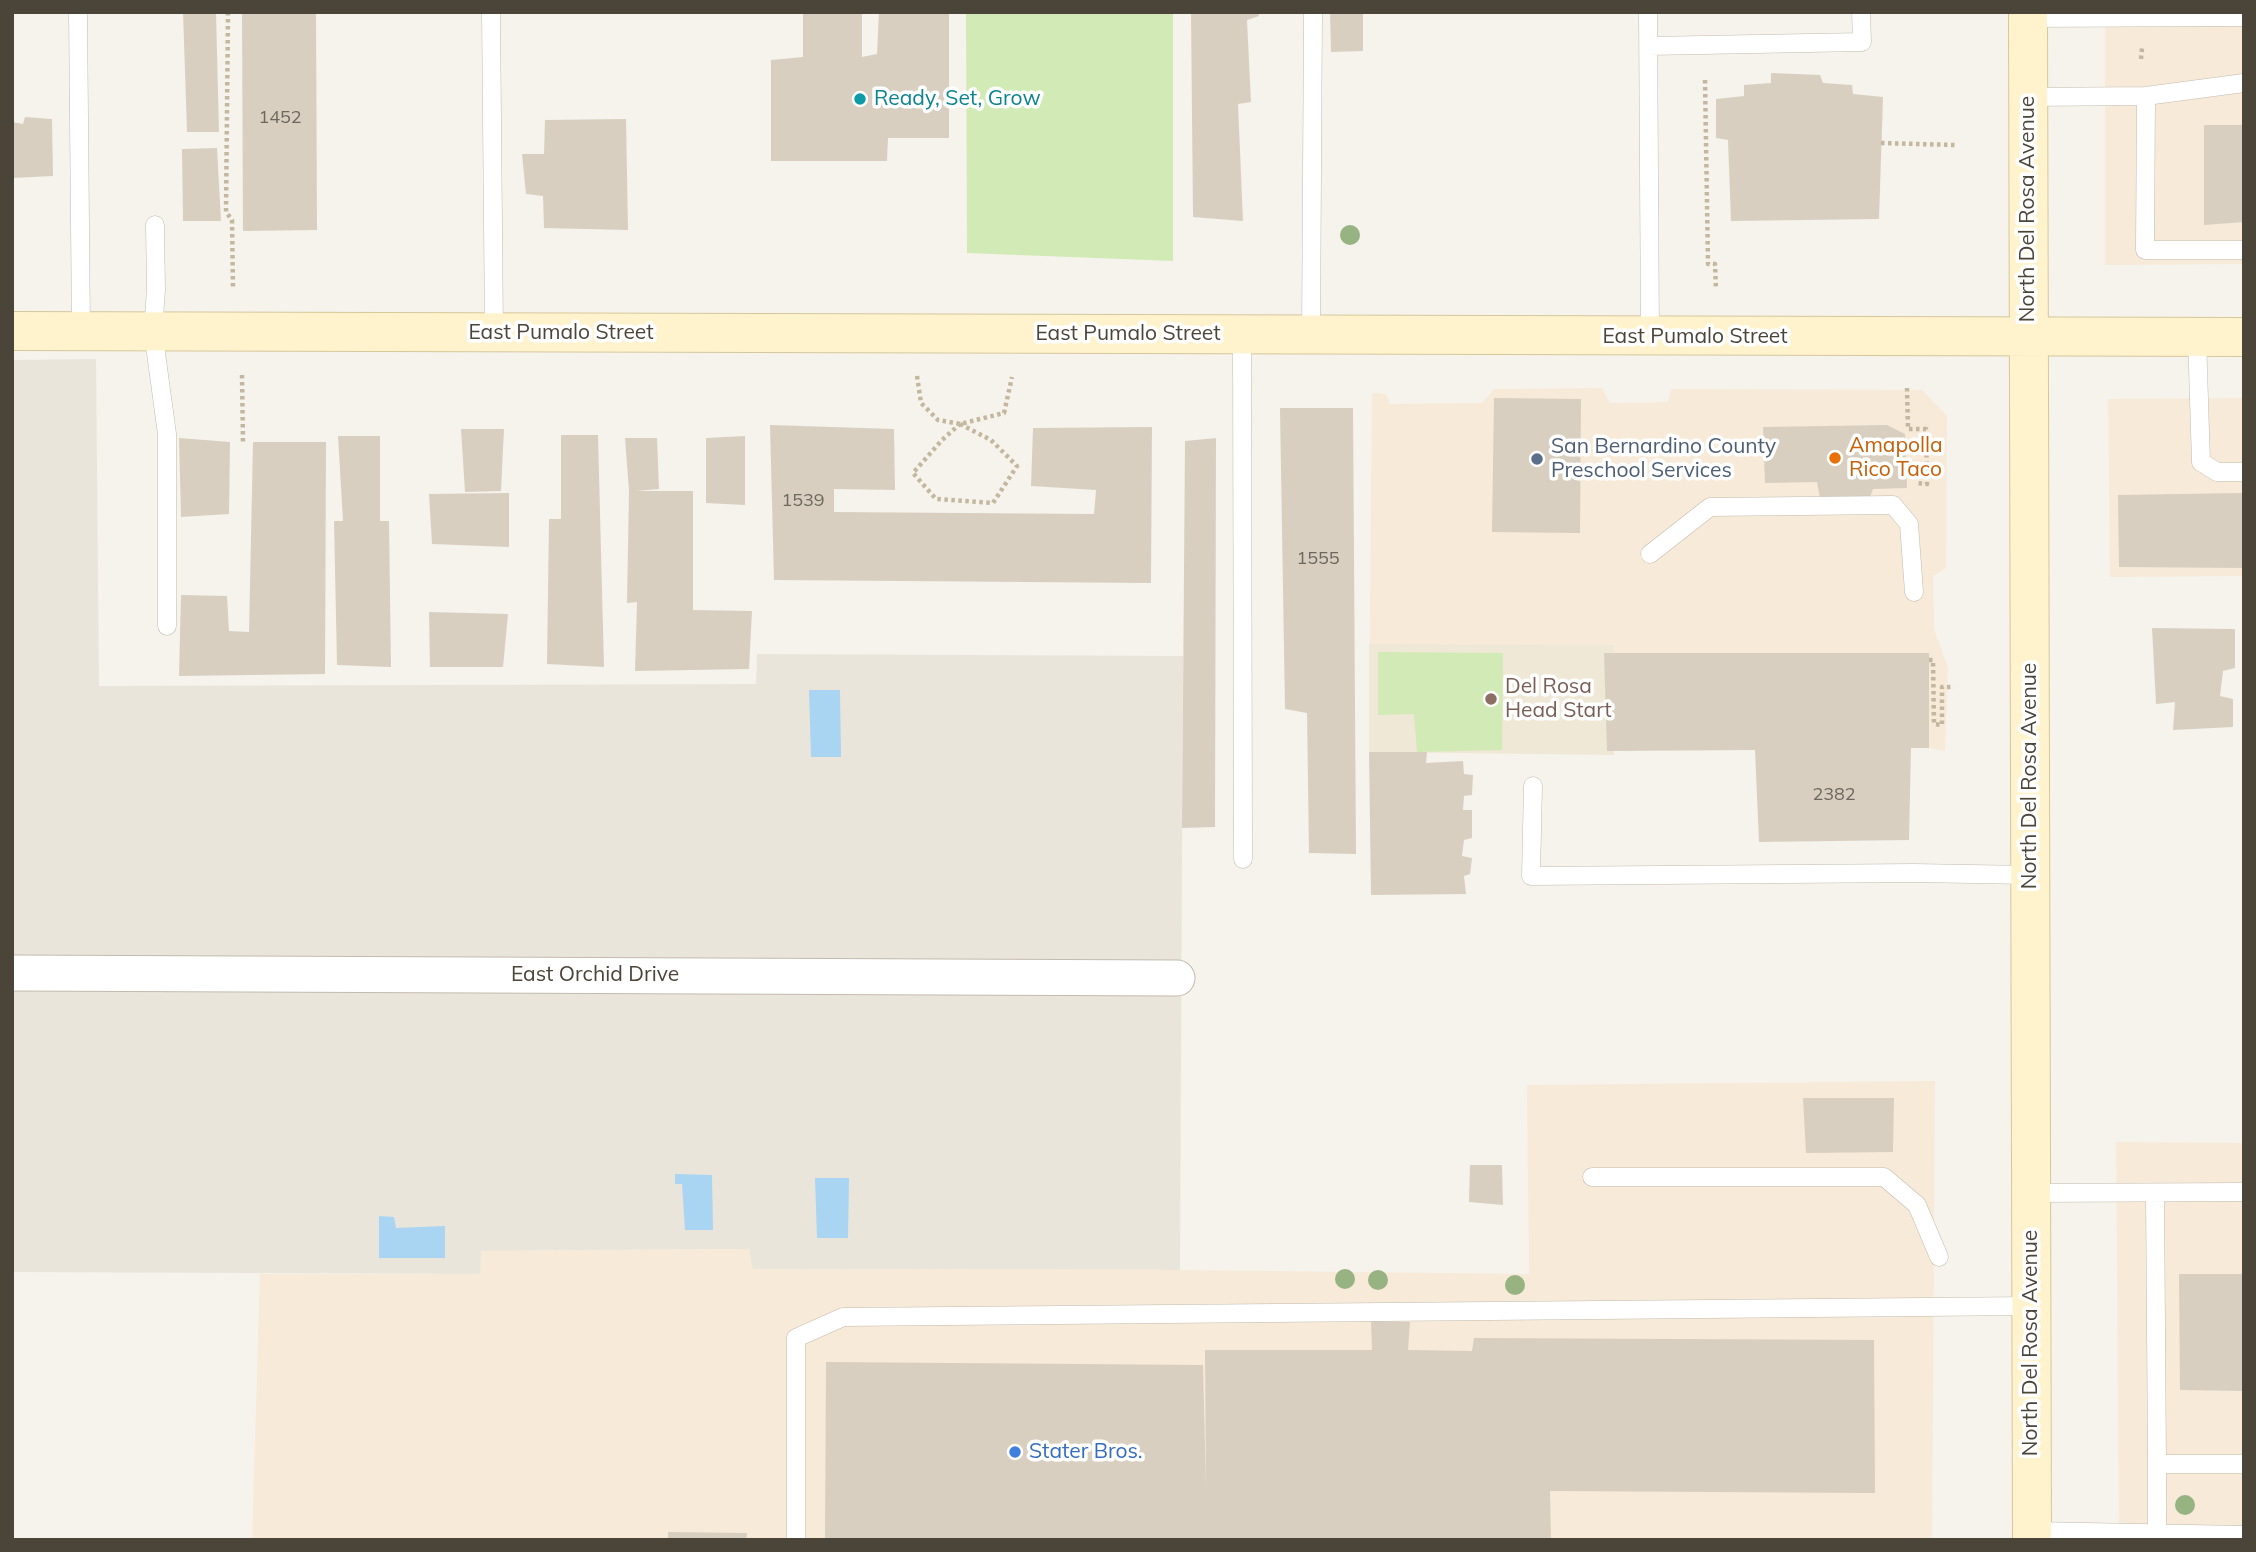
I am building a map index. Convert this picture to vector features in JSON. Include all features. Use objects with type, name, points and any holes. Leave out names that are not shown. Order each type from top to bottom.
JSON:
[{"type":"street","name":"North Del Rosa Avenue","points":[[2028,15],[2032,1535]]},
{"type":"street","name":"East Pumalo Street","points":[[12,331],[2244,337]]},
{"type":"street","name":"East Orchid Drive","points":[[12,973],[1177,978]]},
{"type":"lane","points":[[78,12],[81,331]]},
{"type":"lane","points":[[491,12],[495,332]]},
{"type":"lane","points":[[1311,335],[1313,12]]},
{"type":"lane","points":[[1648,12],[1650,337]]},
{"type":"lane","points":[[1648,46],[1861,42],[1861,12]]},
{"type":"lane","points":[[2028,15],[2244,17]]},
{"type":"lane","points":[[2028,97],[2146,96],[2244,83]]},
{"type":"lane","points":[[2146,96],[2145,250],[2244,250]]},
{"type":"lane","points":[[155,225],[156,290],[153,331],[167,434],[167,626]]},
{"type":"lane","points":[[1242,335],[1243,859]]},
{"type":"lane","points":[[2197,337],[2201,462],[2217,472],[2244,472]]},
{"type":"lane","points":[[1650,554],[1710,508],[1893,505],[1909,524],[1914,592]]},
{"type":"lane","points":[[1532,786],[1531,876],[1914,873],[2030,875]]},
{"type":"lane","points":[[1592,1177],[1884,1177],[1917,1205],[1939,1257]]},
{"type":"lane","points":[[2031,1193],[2244,1192]]},
{"type":"lane","points":[[2155,1193],[2157,1533]]},
{"type":"lane","points":[[796,1540],[796,1338],[843,1317],[2031,1306]]},
{"type":"lane","points":[[2157,1464],[2244,1464]]},
{"type":"lane","points":[[2032,1535],[2244,1535]]},
{"type":"path","points":[[228,12],[226,212],[232,220],[233,288]]},
{"type":"path","points":[[1705,80],[1708,264],[1715,264],[1716,289]]},
{"type":"path","points":[[1881,143],[1955,145]]},
{"type":"path","points":[[242,375],[243,443]]},
{"type":"path","points":[[918,376],[921,403],[938,419],[960,424],[990,440],[1017,466],[993,503],[936,499],[913,472],[960,424],[1004,413],[1012,377]]},
{"type":"path","points":[[1907,388],[1908,429],[1926,429],[1927,484],[1907,482]]},
{"type":"path","points":[[1929,660],[1933,660],[1934,724],[1942,725],[1942,688],[1954,687]]},
{"type":"shaded area","points":[[2105,12],[2244,12],[2244,264],[2105,265]]},
{"type":"shaded area","points":[[96,359],[99,686],[756,684],[757,654],[1183,656],[1180,1270],[752,1269],[749,1249],[482,1251],[481,1274],[12,1272],[12,360]]},
{"type":"shaded area","points":[[1602,388],[1610,403],[1668,402],[1671,389],[1922,390],[1947,416],[1946,568],[1933,576],[1934,629],[1948,668],[1945,751],[1929,748],[1369,752],[1372,393],[1386,394],[1390,404],[1482,403],[1494,389]]},
{"type":"shaded area","points":[[2244,398],[2244,576],[2110,577],[2108,399]]},
{"type":"shaded area","name":"Del Rosa Head Start","points":[[1369,644],[1614,645],[1614,755],[1369,752]]},
{"type":"shaded area","points":[[1935,1081],[1932,1540],[252,1540],[260,1274],[480,1274],[481,1251],[749,1249],[753,1269],[1529,1274],[1527,1085]]},
{"type":"shaded area","points":[[2116,1142],[2244,1143],[2244,1540],[2119,1540]]},
{"type":"green space","points":[[966,12],[1173,12],[1173,261],[967,253]]},
{"type":"green space","points":[[1378,652],[1503,653],[1502,750],[1417,752],[1414,714],[1378,715]]},
{"type":"water","points":[[809,690],[840,690],[841,757],[811,757]]},
{"type":"water","points":[[675,1174],[712,1175],[713,1230],[685,1230],[682,1184],[675,1184]]},
{"type":"water","points":[[815,1178],[849,1178],[848,1238],[817,1238]]},
{"type":"water","points":[[379,1216],[394,1217],[396,1228],[445,1226],[445,1258],[379,1258]]},
{"type":"building","points":[[183,12],[216,12],[219,132],[187,132]]},
{"type":"building","points":[[242,12],[316,12],[317,230],[243,231]]},
{"type":"building","name":"Ready, Set, Grow","points":[[803,12],[862,12],[862,57],[877,54],[879,12],[949,12],[949,138],[888,138],[887,161],[771,161],[771,60],[803,57]]},
{"type":"building","points":[[1191,12],[1258,12],[1259,16],[1247,20],[1251,102],[1238,104],[1243,221],[1193,217]]},
{"type":"building","points":[[1330,12],[1363,12],[1363,51],[1331,52]]},
{"type":"building","points":[[1771,73],[1820,75],[1823,83],[1852,85],[1853,94],[1883,97],[1879,219],[1731,221],[1728,140],[1716,138],[1716,99],[1744,96],[1744,85],[1771,83]]},
{"type":"building","points":[[25,117],[52,119],[53,176],[12,178],[12,122],[23,124]]},
{"type":"building","points":[[626,119],[628,230],[544,228],[543,196],[526,194],[522,154],[544,154],[545,120]]},
{"type":"building","points":[[2204,125],[2244,125],[2244,222],[2204,225]]},
{"type":"building","points":[[217,148],[221,221],[183,221],[182,149]]},
{"type":"building","name":"San Bernardino County Preschool Services","points":[[1494,398],[1581,399],[1580,533],[1492,532]]},
{"type":"building","points":[[1280,408],[1353,408],[1356,854],[1309,853],[1307,713],[1285,709]]},
{"type":"building","points":[[770,425],[894,429],[895,490],[834,489],[834,512],[1094,514],[1096,490],[1031,486],[1033,428],[1152,427],[1151,583],[774,580]]},
{"type":"building","name":"Amapolla Rico Taco","points":[[1887,425],[1905,434],[1907,488],[1873,489],[1869,500],[1820,498],[1817,482],[1765,483],[1763,427]]},
{"type":"building","points":[[461,429],[504,429],[501,491],[465,492]]},
{"type":"building","points":[[561,435],[598,435],[604,667],[547,664],[549,519],[561,519]]},
{"type":"building","points":[[338,436],[380,436],[380,521],[389,521],[391,667],[337,665],[334,521],[343,521]]},
{"type":"building","points":[[745,436],[745,505],[706,503],[706,438]]},
{"type":"building","points":[[179,438],[230,442],[229,514],[181,517]]},
{"type":"building","points":[[625,438],[657,438],[659,489],[636,491],[693,491],[693,610],[752,611],[749,669],[635,671],[637,602],[627,603],[629,491]]},
{"type":"building","points":[[1216,438],[1215,827],[1182,828],[1185,441]]},
{"type":"building","points":[[253,442],[326,442],[325,674],[179,676],[181,595],[227,596],[229,631],[249,632]]},
{"type":"building","points":[[509,493],[509,547],[432,544],[429,494]]},
{"type":"building","points":[[2244,493],[2244,568],[2119,567],[2118,495]]},
{"type":"building","points":[[429,612],[508,614],[503,667],[430,667]]},
{"type":"building","points":[[2152,628],[2235,629],[2235,668],[2223,671],[2220,696],[2233,699],[2233,727],[2173,730],[2175,702],[2156,704]]},
{"type":"building","points":[[1604,653],[1929,653],[1929,748],[1911,748],[1909,840],[1759,842],[1755,750],[1607,751]]},
{"type":"building","points":[[1369,752],[1427,752],[1426,763],[1463,761],[1464,774],[1473,775],[1472,795],[1464,796],[1463,810],[1472,810],[1472,838],[1464,840],[1462,856],[1472,858],[1470,874],[1464,876],[1466,894],[1371,895]]},
{"type":"building","points":[[1803,1098],[1894,1098],[1893,1152],[1806,1153]]},
{"type":"building","points":[[1470,1165],[1502,1165],[1503,1205],[1469,1202]]},
{"type":"building","points":[[2179,1274],[2244,1274],[2244,1391],[2180,1390]]},
{"type":"building","points":[[1371,1321],[1410,1322],[1408,1350],[1472,1351],[1474,1338],[1874,1340],[1875,1493],[1550,1491],[1551,1540],[825,1540],[826,1362],[1203,1365],[1206,1488],[1205,1350],[1372,1350]]},
{"type":"building","points":[[668,1532],[747,1533],[746,1540],[668,1540]]},
{"type":"place","name":"Ready, Set, Grow","points":[[860,99]]},
{"type":"place","name":"Amapolla Rico Taco","points":[[1835,458]]},
{"type":"place","name":"San Bernardino County Preschool Services","points":[[1537,459]]},
{"type":"place","name":"Del Rosa Head Start","points":[[1491,699]]},
{"type":"place","name":"Stater Bros.","points":[[1015,1452]]}]
